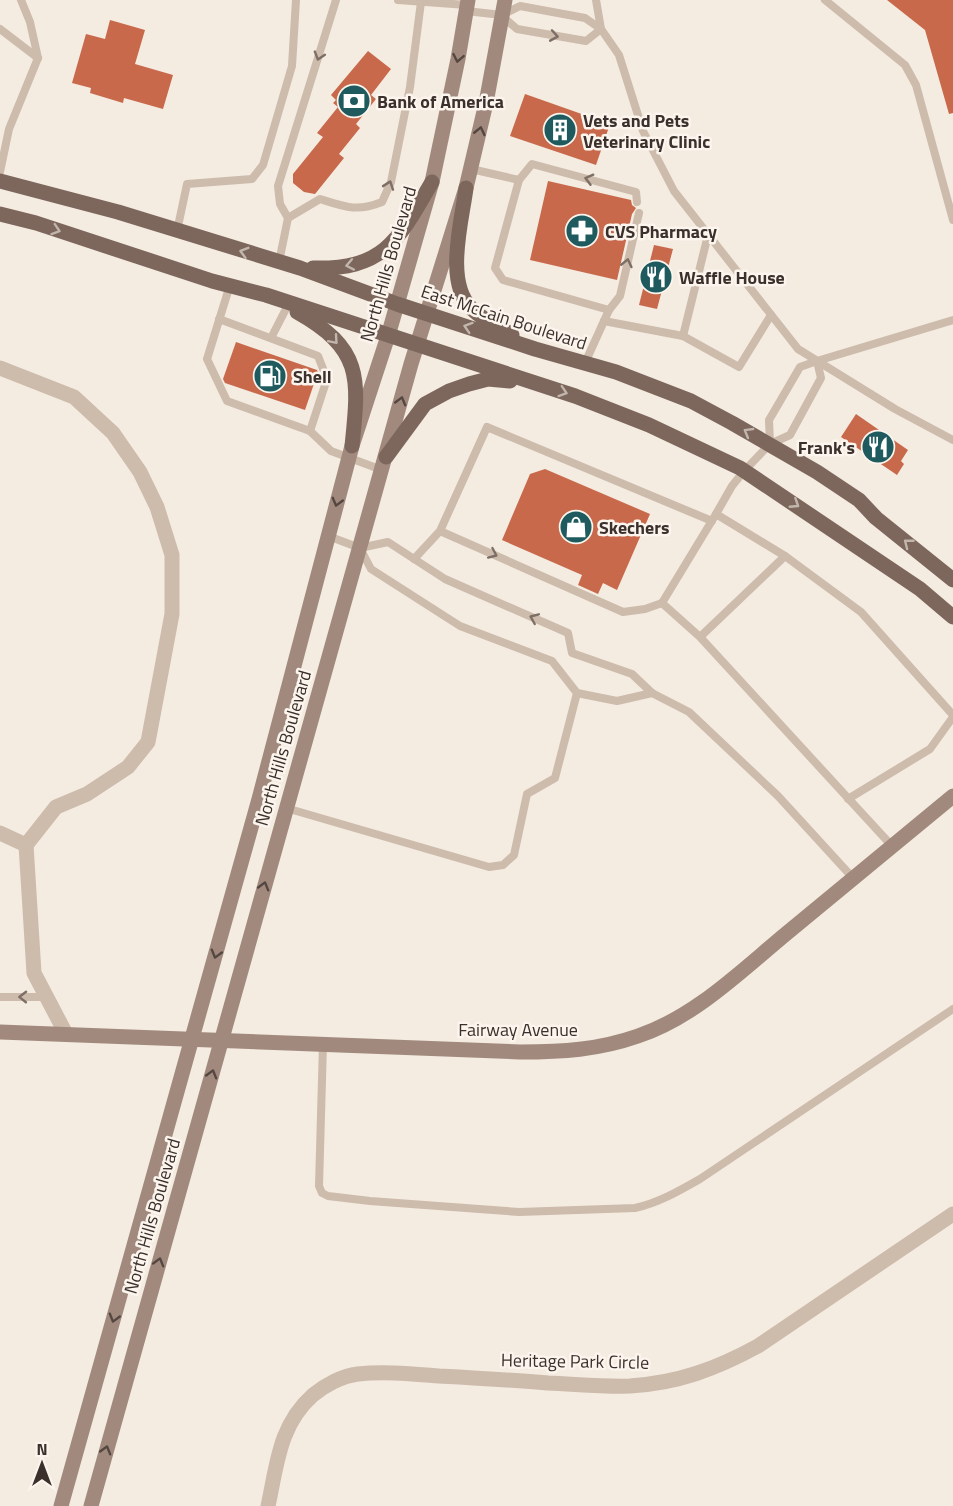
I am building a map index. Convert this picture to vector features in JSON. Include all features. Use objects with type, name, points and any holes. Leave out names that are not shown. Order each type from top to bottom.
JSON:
[{"type":"main road","name":"East McCain Boulevard","points":[[0,181],[106,209],[300,268],[397,304],[535,349],[616,372],[691,401],[770,444],[859,500],[876,518],[953,580]]},
{"type":"main road","points":[[300,268],[331,268],[359,263],[380,254],[395,241],[432,182]]},
{"type":"main road","points":[[466,188],[456,262],[460,292],[471,309],[535,349]]},
{"type":"main road","points":[[0,214],[266,295],[288,305],[608,407],[744,471],[902,576],[953,617]]},
{"type":"main road","points":[[288,305],[333,337],[351,362],[357,396],[350,452]]},
{"type":"main road","points":[[384,463],[425,404],[448,391],[488,379],[532,382]]},
{"type":"street","name":"North Hills Boulevard","points":[[61,1506],[260,799],[350,452],[388,336],[432,182],[467,5]]},
{"type":"street","name":"North Hills Boulevard","points":[[91,1506],[417,345],[466,188],[486,103],[503,8]]},
{"type":"street","points":[[0,368],[74,397],[113,433],[144,481],[157,507],[172,555],[172,614],[148,742],[128,767],[87,794],[56,807],[26,844],[34,973],[66,1034]]},
{"type":"street","name":"Fairway Avenue","points":[[0,1032],[566,1052],[603,1046],[639,1036],[670,1022],[717,991],[953,796]]},
{"type":"street","points":[[0,833],[26,844]]},
{"type":"street","name":"Heritage Park Circle","points":[[268,1506],[284,1435],[292,1420],[313,1395],[342,1378],[358,1374],[408,1374],[629,1386],[696,1375],[727,1363],[758,1346],[953,1214]]},
{"type":"lane","points":[[0,172],[9,129],[38,58],[30,22],[21,0]]},
{"type":"lane","points":[[177,231],[187,184],[252,179],[263,165],[292,66],[296,0]]},
{"type":"lane","points":[[279,262],[288,218],[280,204],[278,186],[336,0]]},
{"type":"lane","points":[[398,0],[503,8],[520,6],[585,18],[601,29],[619,55],[643,130],[674,191],[798,349],[895,409],[953,440]]},
{"type":"lane","points":[[596,0],[601,29]]},
{"type":"lane","points":[[825,0],[905,65],[916,84],[953,220]]},
{"type":"lane","points":[[288,218],[320,199],[351,209],[366,209],[382,202],[391,182],[410,87],[421,2]]},
{"type":"lane","points":[[503,8],[517,29],[586,41],[601,29]]},
{"type":"lane","points":[[0,29],[38,58]]},
{"type":"lane","points":[[609,310],[503,280],[495,268],[519,180],[532,164],[636,192],[637,202]]},
{"type":"lane","points":[[471,169],[519,180]]},
{"type":"lane","points":[[585,363],[609,310],[620,296],[639,213]]},
{"type":"lane","points":[[683,336],[708,235]]},
{"type":"lane","points":[[230,285],[207,359],[226,401],[310,431],[331,451],[350,452],[384,463]]},
{"type":"lane","points":[[272,338],[288,305]]},
{"type":"lane","points":[[604,321],[683,336],[739,367],[771,315]]},
{"type":"lane","points":[[219,319],[318,356],[327,379],[310,431]]},
{"type":"lane","points":[[770,444],[769,420],[800,367],[953,320]]},
{"type":"lane","points":[[440,531],[622,612],[645,609],[663,603],[732,486],[770,444],[790,435],[821,378],[817,361]]},
{"type":"lane","points":[[414,559],[440,531],[487,427],[714,518],[785,556],[861,612],[953,716],[930,750],[848,799]]},
{"type":"lane","points":[[328,536],[360,548],[388,542],[445,579],[568,633],[572,653],[632,674],[652,693],[689,712],[778,796],[853,878]]},
{"type":"lane","points":[[360,548],[371,569],[460,626],[552,660],[577,693],[616,701],[652,693]]},
{"type":"lane","points":[[700,638],[785,556]]},
{"type":"lane","points":[[663,603],[700,638],[892,846]]},
{"type":"lane","points":[[286,808],[489,867],[503,864],[514,855],[527,794],[555,778],[577,693]]},
{"type":"lane","points":[[0,997],[46,997]]},
{"type":"lane","points":[[323,1044],[319,1186],[322,1193],[328,1196],[370,1201],[519,1212],[635,1208],[667,1197],[700,1179],[953,1010]]},
{"type":"building","points":[[887,0],[953,0],[953,113],[949,114],[925,30]]},
{"type":"building","points":[[110,20],[145,30],[135,64],[173,75],[163,109],[124,98],[123,103],[90,93],[91,88],[72,83],[86,34],[105,39]]},
{"type":"building","name":"Bank of America","points":[[368,51],[391,69],[371,95],[376,99],[356,124],[360,128],[339,154],[344,158],[315,194],[304,192],[293,183],[293,174],[323,137],[317,133],[338,107],[333,103],[336,100],[331,95]]},
{"type":"building","name":"Vets and Pets Veterinary Clinic","points":[[525,94],[610,124],[596,165],[510,136]]},
{"type":"building","name":"CVS Pharmacy","points":[[548,181],[631,200],[632,205],[636,208],[632,214],[617,280],[530,260]]},
{"type":"building","name":"Waffle House","points":[[654,245],[673,249],[657,309],[639,305]]},
{"type":"building","name":"Shell","points":[[236,342],[317,370],[305,410],[225,383],[223,379]]},
{"type":"building","name":"Frank's","points":[[856,414],[908,450],[901,461],[904,464],[897,475],[841,437]]},
{"type":"building","name":"Skechers","points":[[545,469],[650,514],[617,590],[603,583],[598,594],[578,585],[582,575],[502,540],[530,474]]},
{"type":"place","name":"Bank of America","points":[[354,101]]},
{"type":"place","name":"Vets and Pets Veterinary Clinic","points":[[560,130]]},
{"type":"place","name":"CVS Pharmacy","points":[[582,231]]},
{"type":"place","name":"Waffle House","points":[[656,277]]},
{"type":"place","name":"Shell","points":[[270,376]]},
{"type":"place","name":"Frank's","points":[[878,447]]},
{"type":"place","name":"Skechers","points":[[576,527]]}]
